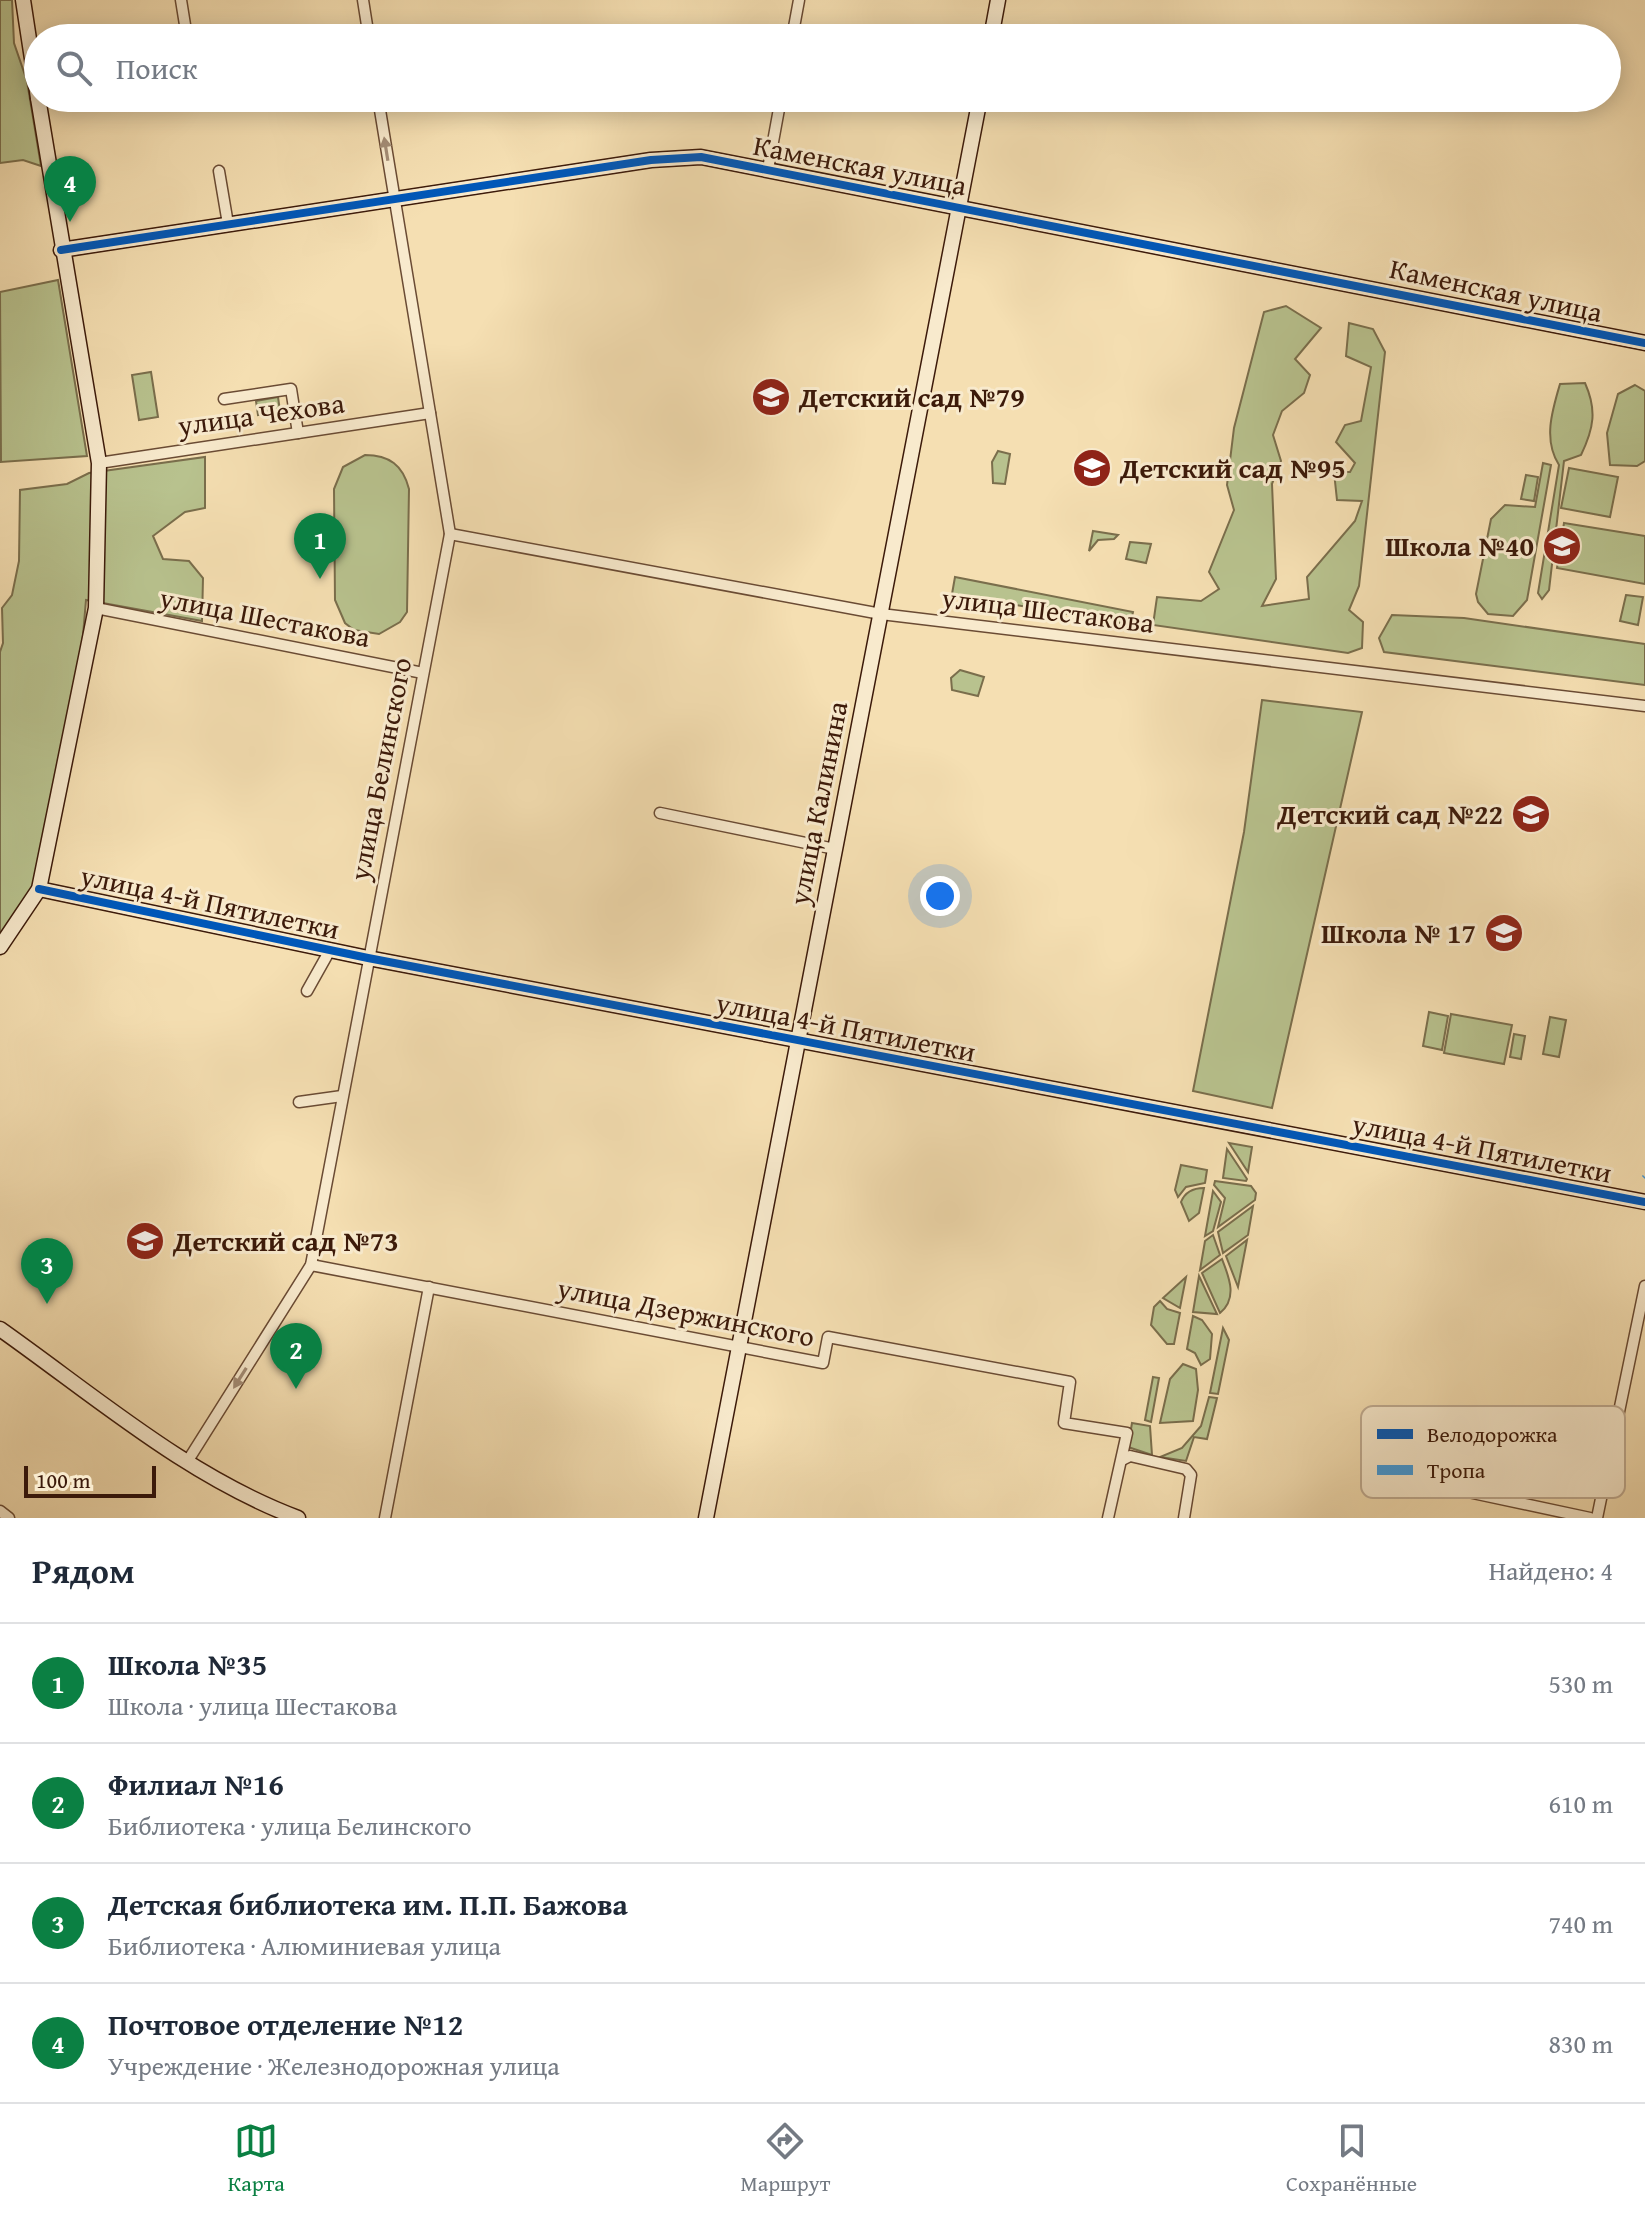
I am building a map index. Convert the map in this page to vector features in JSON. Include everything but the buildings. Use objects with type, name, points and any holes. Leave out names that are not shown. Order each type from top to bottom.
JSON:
[{"type":"street","points":[[23,0],[27,24]]},
{"type":"street","points":[[181,0],[185,24]]},
{"type":"street","points":[[363,0],[367,24]]},
{"type":"street","points":[[795,24],[799,0]]},
{"type":"street","points":[[994,24],[998,0]]},
{"type":"street","points":[[0,947],[39,889],[96,608],[99,463],[40,112]]},
{"type":"street","name":"улица Белинского","points":[[187,1462],[311,1265],[450,534],[380,112]]},
{"type":"street","points":[[768,169],[778,112]]},
{"type":"street","name":"улица Калинина","points":[[706,1518],[977,112]]},
{"type":"street","name":"Каменская улица","points":[[61,250],[651,160],[701,157],[1645,343]]},
{"type":"street","points":[[219,171],[228,224]]},
{"type":"street","points":[[224,399],[291,389],[298,433]]},
{"type":"street","name":"улица Чехова","points":[[99,463],[430,413]]},
{"type":"street","name":"улица Шестакова","points":[[450,534],[881,614],[1645,706]]},
{"type":"street","name":"улица Шестакова","points":[[96,608],[423,673]]},
{"type":"street","points":[[660,813],[835,849]]},
{"type":"street","name":"улица 4-й Пятилетки","points":[[39,889],[368,958],[1645,1202]]},
{"type":"street","points":[[307,991],[330,950]]},
{"type":"street","points":[[299,1102],[342,1096]]},
{"type":"street","name":"улица Дзержинского","points":[[311,1265],[823,1363],[828,1337],[1070,1382],[1064,1423],[1127,1433],[1122,1460]]},
{"type":"street","points":[[1620,1406],[1645,1286]]},
{"type":"street","points":[[385,1518],[429,1287]]},
{"type":"street","points":[[0,1329],[187,1462],[260,1504],[294,1517]]},
{"type":"street","points":[[1108,1518],[1122,1460],[1130,1456],[1175,1464],[1191,1475],[1184,1518]]},
{"type":"street","points":[[1496,1498],[1590,1518]]},
{"type":"street","points":[[1597,1518],[1601,1498]]},
{"type":"street","points":[[0,1511],[9,1518]]},
{"type":"green space","points":[[0,0],[12,0],[14,43],[24,72],[24,112],[32,112],[41,166],[23,160],[0,163]]},
{"type":"green space","points":[[58,280],[87,456],[1,462],[0,292]]},
{"type":"green space","points":[[1286,306],[1321,328],[1295,359],[1310,375],[1304,393],[1282,411],[1273,435],[1281,461],[1272,484],[1276,579],[1262,606],[1309,599],[1307,577],[1355,521],[1362,501],[1337,500],[1334,472],[1350,472],[1355,463],[1336,442],[1345,425],[1361,421],[1371,367],[1346,356],[1349,323],[1373,329],[1385,352],[1359,586],[1349,610],[1363,622],[1362,648],[1348,653],[1153,625],[1157,597],[1201,601],[1219,589],[1209,572],[1234,510],[1227,485],[1234,428],[1264,312]]},
{"type":"green space","points":[[151,372],[158,417],[139,420],[132,375]]},
{"type":"green space","points":[[1585,383],[1591,402],[1591,427],[1581,455],[1564,461],[1549,590],[1542,599],[1538,593],[1559,465],[1551,446],[1552,415],[1560,384]]},
{"type":"green space","points":[[1635,385],[1645,391],[1645,461],[1637,466],[1610,465],[1607,433],[1618,394]]},
{"type":"green space","points":[[278,397],[280,411],[258,415],[256,401]]},
{"type":"green space","points":[[998,451],[1010,454],[1005,484],[993,483],[992,462]]},
{"type":"green space","points":[[365,455],[394,463],[409,489],[407,612],[400,622],[379,634],[354,630],[345,623],[335,600],[334,489],[343,467]]},
{"type":"green space","points":[[205,457],[205,508],[185,512],[153,536],[163,559],[189,561],[203,578],[202,621],[86,600],[82,647],[33,888],[0,936],[0,652],[3,643],[2,608],[12,595],[19,561],[20,490],[67,484],[89,473]]},
{"type":"green space","points":[[1543,463],[1551,465],[1527,600],[1513,616],[1488,614],[1478,602],[1476,594],[1491,519],[1505,505],[1535,507]]},
{"type":"green space","points":[[1569,468],[1618,477],[1610,517],[1561,508]]},
{"type":"green space","points":[[1526,475],[1538,477],[1534,501],[1521,499]]},
{"type":"green space","points":[[1564,523],[1645,536],[1645,584],[1557,568]]},
{"type":"green space","points":[[1093,531],[1118,535],[1114,539],[1098,540],[1089,551]]},
{"type":"green space","points":[[1130,542],[1151,544],[1146,563],[1126,559]]},
{"type":"green space","points":[[955,577],[1133,612],[1131,621],[1139,623],[1138,626],[952,594]]},
{"type":"green space","points":[[1626,595],[1643,597],[1638,625],[1620,621]]},
{"type":"green space","points":[[1392,615],[1464,618],[1645,644],[1645,685],[1384,652],[1379,638]]},
{"type":"green space","points":[[960,670],[984,677],[978,696],[952,690],[951,678]]},
{"type":"green space","points":[[1262,700],[1362,712],[1272,1108],[1193,1091],[1244,832]]},
{"type":"green space","points":[[1429,1012],[1448,1016],[1442,1050],[1423,1046]]},
{"type":"green space","points":[[1451,1014],[1512,1025],[1504,1064],[1444,1053]]},
{"type":"green space","points":[[1550,1017],[1566,1020],[1559,1057],[1543,1054]]},
{"type":"green space","points":[[1514,1034],[1525,1036],[1521,1059],[1510,1057]]},
{"type":"green space","points":[[1229,1143],[1252,1147],[1248,1172]]},
{"type":"green space","points":[[1227,1149],[1247,1179],[1246,1181],[1223,1178]]},
{"type":"green space","points":[[1181,1165],[1207,1170],[1205,1183],[1186,1187],[1178,1197],[1175,1190]]},
{"type":"green space","points":[[1215,1181],[1251,1186],[1256,1193],[1255,1200],[1218,1227],[1225,1198],[1214,1185]]},
{"type":"green space","points":[[1204,1188],[1199,1213],[1189,1221],[1181,1202],[1190,1191]]},
{"type":"green space","points":[[1213,1191],[1221,1202],[1213,1231],[1205,1236]]},
{"type":"green space","points":[[1253,1206],[1248,1235],[1223,1253],[1218,1232]]},
{"type":"green space","points":[[1213,1235],[1220,1255],[1200,1270],[1205,1241]]},
{"type":"green space","points":[[1247,1240],[1238,1287],[1226,1256]]},
{"type":"green space","points":[[1222,1259],[1230,1294],[1226,1307],[1220,1313],[1202,1273]]},
{"type":"green space","points":[[1199,1276],[1217,1314],[1193,1312]]},
{"type":"green space","points":[[1186,1277],[1180,1308],[1163,1298]]},
{"type":"green space","points":[[1160,1301],[1167,1309],[1180,1313],[1174,1344],[1167,1344],[1151,1325],[1154,1307]]},
{"type":"green space","points":[[1193,1316],[1202,1320],[1212,1334],[1210,1359],[1201,1365],[1195,1353],[1187,1349]]},
{"type":"green space","points":[[1223,1328],[1229,1340],[1218,1394],[1210,1393]]},
{"type":"green space","points":[[1183,1364],[1196,1369],[1198,1390],[1193,1421],[1160,1423],[1170,1379]]},
{"type":"green space","points":[[1153,1377],[1159,1378],[1151,1422],[1145,1420]]},
{"type":"green space","points":[[1209,1397],[1217,1398],[1207,1439],[1194,1437],[1186,1461],[1160,1457],[1182,1448],[1201,1426]]},
{"type":"green space","points":[[1132,1423],[1150,1426],[1152,1455],[1128,1447]]},
{"type":"cycle path","points":[[61,250],[651,160],[701,157],[1645,343]]},
{"type":"cycle path","points":[[39,889],[368,958],[1645,1202]]},
{"type":"place","name":"Почтовое отделение №12","points":[[70,222]]},
{"type":"place","name":"Детский сад №79","points":[[771,397]]},
{"type":"place","name":"Детский сад №95","points":[[1092,468]]},
{"type":"place","name":"Школа №40","points":[[1562,546]]},
{"type":"place","name":"Школа №35","points":[[320,579]]},
{"type":"place","name":"Детский сад №22","points":[[1531,814]]},
{"type":"place","name":"Школа № 17","points":[[1504,933]]},
{"type":"place","name":"Детский сад №73","points":[[145,1241]]},
{"type":"place","name":"Детская библиотека им. П.П. Бажова","points":[[47,1304]]},
{"type":"place","name":"Филиал №16","points":[[296,1389]]}]
